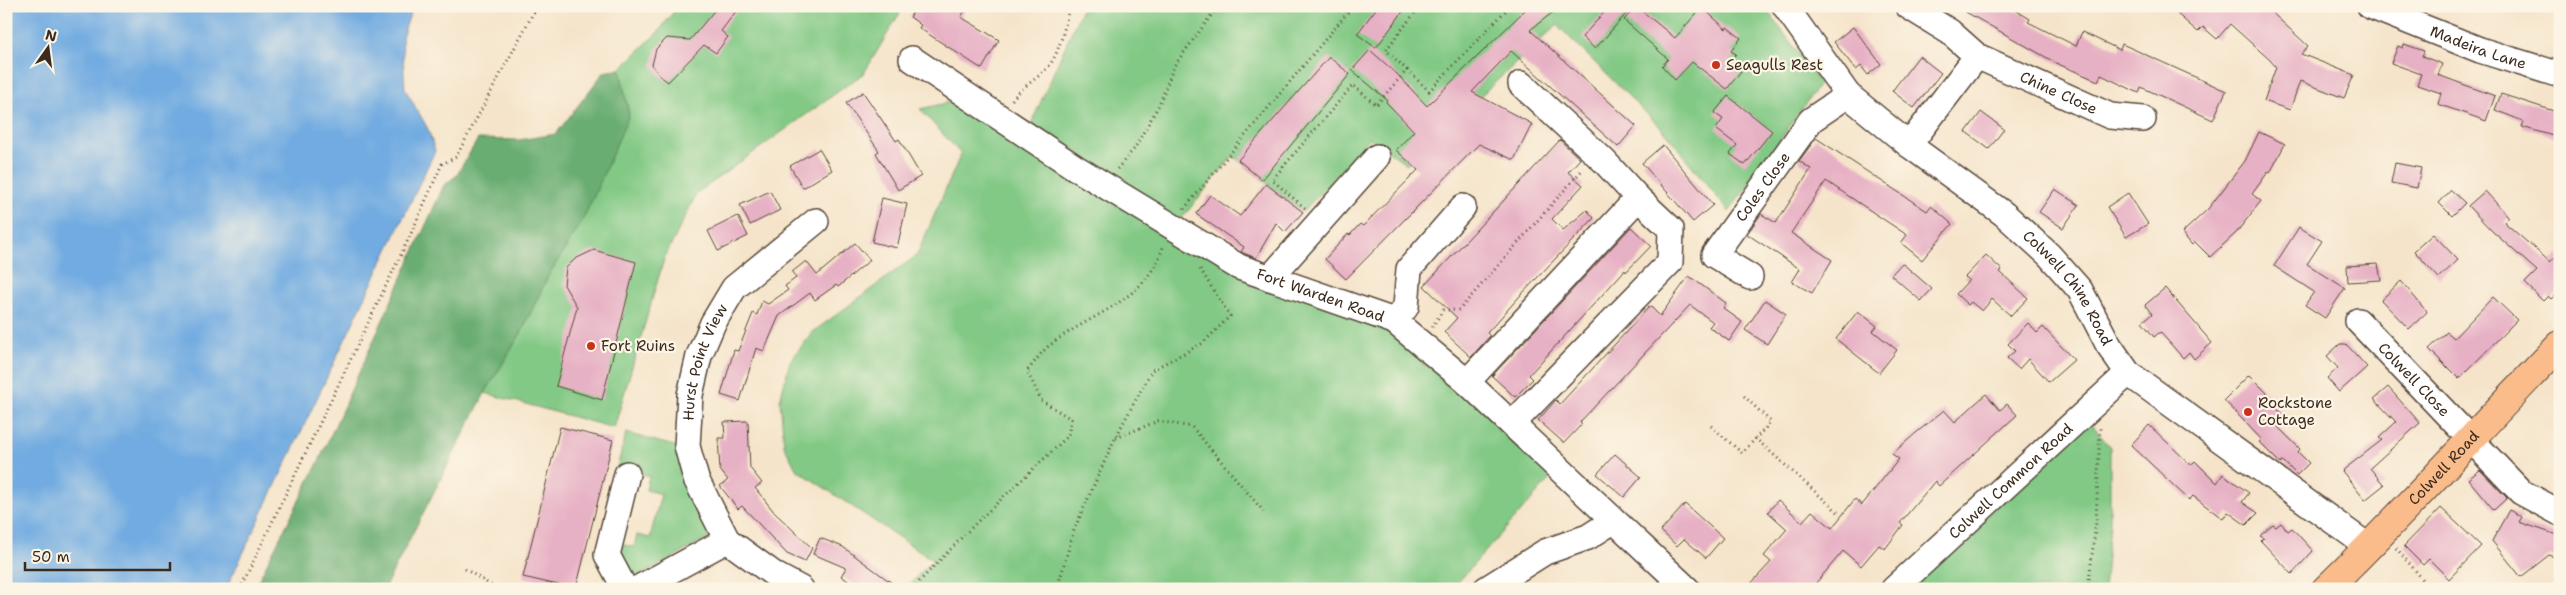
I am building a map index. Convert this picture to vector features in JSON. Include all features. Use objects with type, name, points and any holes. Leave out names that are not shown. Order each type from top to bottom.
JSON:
[{"type":"main road","name":"Colwell Road","points":[[2326,589],[2376,540],[2470,438],[2560,345]]},
{"type":"street","name":"Colwell Chine Road","points":[[1784,6],[1848,95],[1909,145],[2004,214],[2049,255],[2080,290],[2108,344],[2128,374],[2376,540]]},
{"type":"street","name":"Chine Close","points":[[1908,6],[1950,32],[1977,56],[2110,116],[2143,120]]},
{"type":"street","name":"Madeira Lane","points":[[2370,6],[2480,50],[2560,75]]},
{"type":"street","points":[[1909,145],[1977,56]]},
{"type":"street","name":"Fort Warden Road","points":[[912,59],[1104,185],[1239,267],[1394,321],[1467,382],[1687,589]]},
{"type":"street","points":[[1512,424],[1670,262],[1671,229],[1595,153],[1521,84]]},
{"type":"street","name":"Coles Close","points":[[1750,277],[1714,255],[1811,120],[1848,95]]},
{"type":"street","points":[[1270,278],[1377,157]]},
{"type":"street","points":[[1467,382],[1638,198]]},
{"type":"street","points":[[1394,321],[1406,307],[1409,269],[1463,207]]},
{"type":"street","name":"Hurst Point View","points":[[801,589],[775,575],[727,540],[696,479],[687,446],[690,395],[699,356],[713,323],[734,288],[816,221]]},
{"type":"street","name":"Colwell Close","points":[[2358,322],[2521,492],[2560,514]]},
{"type":"street","name":"Colwell Common Road","points":[[1894,589],[2128,374]]},
{"type":"street","points":[[626,589],[607,555],[627,474]]},
{"type":"street","points":[[1486,589],[1545,552],[1588,537],[1613,521]]},
{"type":"street","points":[[637,589],[727,540]]},
{"type":"path","points":[[240,589],[397,264],[442,164],[456,157],[537,6]]},
{"type":"path","points":[[1000,117],[1020,90],[1050,65],[1066,28],[1069,6]]},
{"type":"path","points":[[1104,185],[1134,149],[1158,105],[1174,66],[1218,6]]},
{"type":"path","points":[[912,589],[1068,436],[1072,419],[1041,400],[1027,371],[1049,346],[1136,292],[1158,264],[1179,231],[1353,6]]},
{"type":"path","points":[[1420,6],[1386,50],[1429,91],[1510,6]]},
{"type":"path","points":[[1321,221],[1272,180],[1353,84],[1376,105],[1407,70]]},
{"type":"path","points":[[1427,334],[1444,310],[1459,310],[1530,232],[1595,153]]},
{"type":"path","points":[[1057,589],[1074,530],[1115,438],[1152,370],[1203,343],[1230,316],[1202,274],[1179,231]]},
{"type":"path","points":[[1711,426],[1742,452],[1771,422],[1744,396]]},
{"type":"path","points":[[2088,589],[2096,522],[2101,398]]},
{"type":"path","points":[[1115,438],[1158,421],[1192,428],[1264,512]]},
{"type":"path","points":[[1756,438],[1840,514]]},
{"type":"path","points":[[2376,540],[2431,589]]},
{"type":"path","points":[[465,569],[497,589]]},
{"type":"green space","points":[[678,6],[904,6],[864,73],[697,193],[664,259],[614,428],[485,393],[521,333],[548,276],[580,225],[629,115],[620,69],[659,31]]},
{"type":"green space","points":[[1083,6],[1764,6],[1820,83],[1729,212],[1664,131],[1557,25],[1407,164],[1370,138],[1303,212],[1233,156],[1177,224],[1153,222],[1392,326],[1556,472],[1452,589],[905,589],[933,560],[796,469],[784,445],[780,400],[790,361],[813,332],[917,255],[961,154],[920,109],[955,101],[1023,142]]},
{"type":"green space","points":[[620,69],[629,115],[595,194],[580,225],[548,276],[521,333],[485,393],[384,589],[254,589],[319,461],[444,185],[456,176],[478,139],[519,140],[556,134],[604,72]]},
{"type":"green space","points":[[2089,422],[2110,447],[2110,525],[2104,589],[1906,589]]},
{"type":"green space","points":[[626,433],[678,447],[712,536],[630,581],[615,543],[634,547],[637,535],[650,538],[661,494],[646,490],[649,476],[617,468]]},
{"type":"water","points":[[6,6],[413,6],[402,37],[405,89],[428,129],[435,151],[226,589],[6,589]]},
{"type":"building","points":[[718,6],[740,6],[721,31],[728,37],[716,53],[704,45],[668,82],[660,76],[652,65],[656,49],[667,38],[690,40]]},
{"type":"building","points":[[917,6],[968,6],[961,17],[999,40],[982,69],[919,28],[921,25],[910,17]]},
{"type":"building","points":[[1378,6],[1407,6],[1376,48],[1357,34]]},
{"type":"building","points":[[1529,6],[1561,6],[1530,30],[1636,126],[1618,147],[1511,51],[1472,92],[1532,124],[1514,160],[1479,144],[1346,279],[1325,259],[1348,234],[1350,235],[1360,224],[1363,226],[1418,170],[1396,150],[1414,131],[1386,102],[1387,100],[1352,70],[1370,50],[1397,74],[1427,106]]},
{"type":"building","points":[[1610,6],[1633,6],[1595,49],[1582,37]]},
{"type":"building","points":[[1636,6],[1675,38],[1702,7],[1726,29],[1727,27],[1741,38],[1731,51],[1736,54],[1729,62],[1741,71],[1727,89],[1692,62],[1675,80],[1662,66],[1668,59],[1624,20]]},
{"type":"building","points":[[1955,6],[2009,6],[2030,19],[2028,22],[2076,46],[2082,32],[2120,50],[2122,44],[2226,91],[2213,120],[2141,87],[2139,93],[2101,75],[2098,81],[2058,64]]},
{"type":"building","points":[[2168,6],[2265,6],[2308,46],[2301,54],[2354,75],[2344,98],[2300,81],[2290,110],[2264,101],[2276,67],[2270,60],[2230,24],[2217,39],[2203,27],[2198,32]]},
{"type":"building","points":[[1853,27],[1881,64],[1868,75],[1861,66],[1856,70],[1834,42]]},
{"type":"building","points":[[2404,44],[2424,51],[2422,56],[2442,64],[2438,75],[2495,96],[2486,121],[2438,104],[2441,93],[2417,85],[2421,74],[2391,63],[2398,46],[2403,48]]},
{"type":"building","points":[[1919,56],[1941,73],[1914,108],[1892,91]]},
{"type":"building","points":[[1329,57],[1350,74],[1262,180],[1238,160]]},
{"type":"building","points":[[863,92],[896,141],[899,139],[921,176],[898,190],[876,153],[879,151],[846,103]]},
{"type":"building","points":[[2501,94],[2560,113],[2560,138],[2522,127],[2523,121],[2495,110]]},
{"type":"building","points":[[1728,96],[1772,131],[1745,165],[1730,154],[1737,145],[1716,129],[1723,119],[1714,113]]},
{"type":"building","points":[[1981,112],[2004,129],[1989,149],[1966,132]]},
{"type":"building","points":[[2259,132],[2285,144],[2270,173],[2268,172],[2252,194],[2261,201],[2236,233],[2210,257],[2195,242],[2192,245],[2182,233],[2208,209],[2245,161]]},
{"type":"building","points":[[1816,138],[1927,211],[1931,206],[1952,224],[1922,260],[1901,243],[1907,235],[1826,181],[1791,233],[1832,260],[1812,293],[1792,282],[1800,269],[1747,234],[1761,214],[1776,223],[1811,169],[1799,161]]},
{"type":"building","points":[[1560,140],[1580,159],[1568,172],[1583,185],[1552,219],[1563,230],[1587,210],[1594,218],[1487,333],[1490,336],[1471,357],[1444,332],[1457,318],[1424,286]]},
{"type":"building","points":[[1663,145],[1713,205],[1693,222],[1642,163]]},
{"type":"building","points":[[819,149],[832,170],[803,188],[790,166]]},
{"type":"building","points":[[2395,163],[2421,168],[2417,188],[2391,183]]},
{"type":"building","points":[[1266,184],[1303,212],[1285,232],[1276,223],[1256,258],[1241,252],[1244,247],[1196,214],[1210,195],[1240,216]]},
{"type":"building","points":[[2055,189],[2079,205],[2063,228],[2039,212]]},
{"type":"building","points":[[2451,190],[2465,203],[2452,216],[2439,203]]},
{"type":"building","points":[[770,191],[780,210],[750,225],[740,205]]},
{"type":"building","points":[[2485,191],[2509,217],[2504,222],[2550,262],[2560,253],[2560,291],[2551,299],[2548,296],[2543,301],[2525,283],[2537,271],[2493,232],[2468,206]]},
{"type":"building","points":[[2128,193],[2148,224],[2126,237],[2107,207]]},
{"type":"building","points":[[882,198],[907,204],[897,248],[872,242]]},
{"type":"building","points":[[738,216],[748,236],[718,251],[708,231]]},
{"type":"building","points":[[1631,227],[1651,246],[1626,272],[1625,270],[1529,375],[1533,379],[1515,397],[1492,376]]},
{"type":"building","points":[[2299,227],[2322,241],[2307,264],[2345,288],[2325,318],[2305,305],[2314,292],[2274,266]]},
{"type":"building","points":[[2433,234],[2458,260],[2439,278],[2414,251]]},
{"type":"building","points":[[855,243],[870,260],[838,287],[836,285],[815,300],[810,293],[779,316],[764,351],[756,348],[740,401],[721,395],[734,350],[738,351],[753,313],[757,315],[762,301],[768,304],[788,290],[785,286],[796,278],[792,272],[806,261],[817,275]]},
{"type":"building","name":"Fort Ruins","points":[[594,250],[636,262],[602,400],[556,386],[577,307],[564,285],[566,268],[575,259]]},
{"type":"building","points":[[1986,255],[2002,270],[2000,272],[2028,298],[2011,316],[1992,299],[1982,311],[1971,302],[1968,305],[1956,294],[1969,280],[1965,277]]},
{"type":"building","points":[[1902,263],[1932,289],[1921,301],[1891,275]]},
{"type":"building","points":[[2378,264],[2381,280],[2348,282],[2347,266]]},
{"type":"building","points":[[1689,276],[1726,303],[1723,308],[1742,322],[1729,341],[1709,327],[1713,322],[1690,305],[1580,422],[1582,424],[1564,443],[1538,420],[1556,400],[1560,404],[1650,306],[1660,316]]},
{"type":"building","points":[[2401,281],[2427,312],[2409,329],[2381,300]]},
{"type":"building","points":[[2165,288],[2212,343],[2194,359],[2189,352],[2183,358],[2160,332],[2154,337],[2142,322],[2152,314],[2145,305]]},
{"type":"building","points":[[2493,297],[2517,320],[2459,379],[2429,349],[2447,332],[2454,338]]},
{"type":"building","points":[[1765,300],[1786,314],[1767,344],[1745,330]]},
{"type":"building","points":[[1858,311],[1877,326],[1873,331],[1897,350],[1879,373],[1836,339]]},
{"type":"building","points":[[2028,323],[2037,333],[2043,327],[2074,360],[2049,382],[2028,359],[2019,369],[2007,358],[2015,351],[2008,344]]},
{"type":"building","points":[[2340,344],[2346,344],[2367,367],[2339,392],[2327,378],[2338,368],[2327,356]]},
{"type":"building","points":[[2249,375],[2274,400],[2271,404],[2282,413],[2274,423],[2300,449],[2298,452],[2309,463],[2297,475],[2283,461],[2281,464],[2259,442],[2262,440],[2224,400]]},
{"type":"building","points":[[2388,387],[2420,423],[2370,468],[2384,485],[2365,500],[2342,471],[2382,440],[2379,438],[2396,422],[2374,399]]},
{"type":"building","points":[[1986,394],[2000,410],[2007,404],[2017,415],[1939,486],[1935,481],[1900,523],[1903,525],[1885,549],[1879,545],[1861,566],[1843,551],[1811,589],[1746,589],[1771,562],[1764,556],[1787,529],[1768,512],[1778,500],[1802,522],[1812,511],[1832,528],[1855,499],[1862,505],[1899,459],[1892,454],[1916,433],[1944,410],[1955,422]]},
{"type":"building","points":[[748,421],[750,468],[762,483],[755,488],[775,513],[812,548],[805,562],[787,554],[742,506],[738,509],[720,486],[728,480],[720,470],[718,438],[725,438],[724,422]]},
{"type":"building","points":[[2149,425],[2191,465],[2195,461],[2217,483],[2223,474],[2249,493],[2242,502],[2258,513],[2246,525],[2228,512],[2223,519],[2193,496],[2189,500],[2131,445]]},
{"type":"building","points":[[560,427],[613,440],[576,589],[523,577]]},
{"type":"building","points":[[1615,454],[1641,477],[1624,497],[1597,474]]},
{"type":"building","points":[[2480,470],[2507,498],[2494,510],[2468,479]]},
{"type":"building","points":[[1685,504],[1723,538],[1706,558],[1684,539],[1677,546],[1661,531]]},
{"type":"building","points":[[2441,508],[2481,546],[2449,579],[2429,559],[2423,565],[2404,546]]},
{"type":"building","points":[[2509,510],[2522,517],[2519,522],[2560,536],[2560,559],[2549,555],[2521,577],[2492,541]]},
{"type":"building","points":[[2281,523],[2288,531],[2292,528],[2313,551],[2292,574],[2261,541],[2264,538],[2260,536],[2273,525],[2276,527]]},
{"type":"building","points":[[820,538],[843,547],[900,589],[860,589],[841,576],[846,568],[813,554]]},
{"type":"place","name":"Seagulls Rest","points":[[1716,65]]},
{"type":"place","name":"Fort Ruins","points":[[591,346]]},
{"type":"place","name":"Rockstone Cottage","points":[[2248,412]]}]
